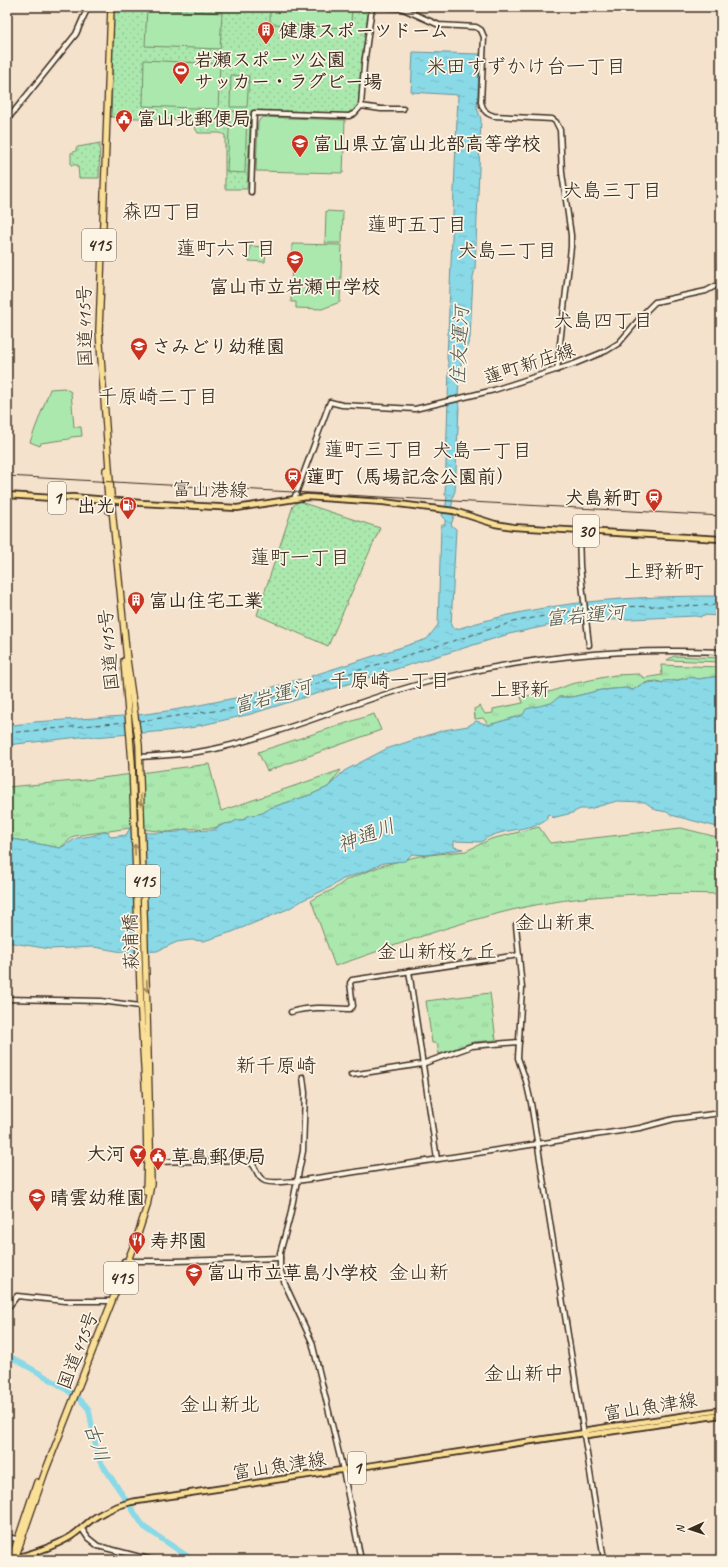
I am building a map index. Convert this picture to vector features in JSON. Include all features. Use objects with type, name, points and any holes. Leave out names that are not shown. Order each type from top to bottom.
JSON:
[{"type":"highway","name":"国道415号","points":[[108,7],[96,326],[110,500],[132,714],[132,763]]},
{"type":"highway","name":"国道415号","points":[[110,500],[99,331],[111,7]]},
{"type":"highway","name":"国道415号","points":[[132,714],[138,735],[139,759]]},
{"type":"highway","name":"萩浦橋","points":[[139,759],[147,1001]]},
{"type":"highway","name":"萩浦橋","points":[[132,763],[140,1003]]},
{"type":"highway","name":"国道415号","points":[[12,1560],[17,1539],[147,1206],[151,1184],[149,1162],[147,1001]]},
{"type":"highway","name":"国道415号","points":[[140,1003],[147,1069]]},
{"type":"highway","name":"国道415号","points":[[76,1390],[109,1301],[126,1261]]},
{"type":"highway","name":"国道415号","points":[[12,1560],[72,1400]]},
{"type":"main road","name":"富山港線","points":[[7,495],[52,498],[73,497],[237,508],[312,497],[383,502],[443,509],[504,526],[721,539]]},
{"type":"main road","name":"富山魚津線","points":[[12,1560],[46,1549],[82,1529],[97,1516],[131,1502],[584,1433],[588,1430],[721,1410]]},
{"type":"main road","name":"富山魚津線","points":[[584,1433],[588,1435],[721,1415]]},
{"type":"street","points":[[7,120],[76,34],[88,7]]},
{"type":"street","points":[[251,192],[254,113],[349,116],[355,113],[361,106],[363,75],[372,7],[396,8],[409,11],[439,25],[476,27],[480,30],[484,37],[482,109],[494,116],[546,118],[556,122],[560,130],[562,173],[571,235],[557,370]]},
{"type":"street","points":[[361,106],[381,109],[403,109]]},
{"type":"street","name":"蓮町新庄線","points":[[294,499],[330,402],[342,405],[408,410],[494,390],[557,370],[606,351],[615,346],[627,335],[655,302],[706,291],[721,283]]},
{"type":"street","points":[[579,531],[579,550],[588,646]]},
{"type":"street","points":[[139,759],[223,747],[311,720],[415,685],[523,661],[562,656],[628,651],[721,652]]},
{"type":"street","points":[[516,925],[522,988],[518,1058],[528,1088],[604,1560]]},
{"type":"street","points":[[290,1012],[301,1009],[316,1008],[350,1009],[353,1006],[350,983],[352,980],[519,955]]},
{"type":"street","points":[[409,971],[437,1159]]},
{"type":"street","points":[[7,998],[140,1003]]},
{"type":"street","points":[[351,1075],[422,1064],[472,1046],[519,1042]]},
{"type":"street","points":[[303,1077],[305,1093],[303,1151],[280,1258],[281,1274],[312,1342],[343,1470],[361,1560]]},
{"type":"street","points":[[149,1162],[244,1160],[250,1161],[254,1165],[260,1177],[265,1181],[297,1181],[644,1127],[674,1119],[721,1113]]},
{"type":"street","points":[[126,1261],[280,1258]]},
{"type":"street","points":[[7,1309],[17,1296],[65,1301],[109,1301]]},
{"type":"street","points":[[82,1529],[88,1538],[98,1546],[152,1560]]},
{"type":"street","points":[[7,1537],[17,1539]]},
{"type":"green space","points":[[114,7],[372,7],[362,100],[355,113],[343,116],[251,111],[247,189],[225,189],[225,135],[220,133],[198,133],[190,120],[111,117]]},
{"type":"green space","points":[[270,7],[352,7],[351,24],[347,28],[273,24],[270,21]]},
{"type":"green space","points":[[147,9],[222,13],[220,49],[145,46]]},
{"type":"green space","name":"岩瀬スポーツ公園 サッカー・ラグビー場","points":[[144,60],[220,64],[218,109],[143,106]]},
{"type":"green space","points":[[231,75],[249,76],[247,107],[230,107]]},
{"type":"green space","points":[[230,111],[247,112],[245,173],[227,172]]},
{"type":"green space","points":[[263,117],[345,120],[343,173],[256,171],[258,123]]},
{"type":"green space","points":[[100,143],[99,178],[79,178],[78,165],[71,165],[71,153],[76,151],[76,148],[78,147]]},
{"type":"green space","points":[[326,211],[343,212],[342,243],[325,243]]},
{"type":"green space","points":[[292,244],[342,245],[340,302],[322,309],[296,308],[296,302],[291,302]]},
{"type":"green space","points":[[250,246],[266,247],[265,262],[249,261]]},
{"type":"green space","points":[[64,388],[71,392],[74,427],[81,427],[82,436],[41,443],[40,446],[30,442],[50,389]]},
{"type":"green space","points":[[302,501],[303,503],[380,528],[328,646],[257,615],[293,506]]},
{"type":"green space","points":[[674,656],[721,658],[721,662],[667,660]]},
{"type":"green space","points":[[661,665],[721,667],[721,676],[698,679],[687,678],[663,683],[657,681],[648,682],[633,690],[627,688],[601,690],[572,697],[559,697],[552,703],[523,715],[489,725],[483,718],[475,719],[474,709],[480,706],[485,714],[493,713],[493,709],[523,703],[521,697],[553,691],[571,684],[615,675],[639,674],[644,678],[662,675]]},
{"type":"green space","points":[[374,714],[381,730],[267,771],[258,752]]},
{"type":"green space","points":[[209,764],[221,811],[341,770],[328,787],[310,795],[270,808],[263,813],[248,816],[243,820],[237,820],[214,828],[185,829],[169,832],[130,828],[74,836],[60,848],[7,838],[7,787],[86,780]]},
{"type":"green space","points":[[539,827],[550,843],[681,828],[721,838],[721,894],[668,893],[616,895],[564,900],[512,910],[467,922],[335,966],[311,900],[334,889],[346,880],[384,865],[419,856],[466,851],[491,839]]},
{"type":"green space","points":[[490,993],[496,1040],[473,1042],[439,1054],[437,1043],[432,1043],[426,1001]]},
{"type":"water","name":"富岩運河","points":[[413,52],[480,54],[477,108],[481,119],[475,269],[473,277],[470,338],[460,367],[458,396],[459,408],[455,491],[451,514],[454,516],[451,525],[456,529],[451,626],[454,629],[457,629],[522,612],[555,606],[654,597],[721,596],[721,616],[702,615],[701,617],[695,616],[588,621],[551,625],[509,634],[251,714],[198,726],[196,725],[196,727],[167,731],[94,737],[89,736],[7,745],[7,726],[34,722],[138,715],[174,710],[240,697],[300,679],[301,683],[312,680],[311,676],[427,639],[438,625],[441,528],[442,525],[445,525],[445,519],[442,515],[445,512],[447,496],[445,495],[449,367],[447,358],[458,95],[411,92]]},
{"type":"water","name":"神通川","points":[[721,676],[721,828],[656,810],[645,802],[617,801],[589,809],[580,809],[572,813],[552,818],[551,814],[547,815],[547,819],[539,823],[496,834],[481,842],[454,841],[454,847],[463,849],[426,855],[412,854],[405,861],[383,863],[369,870],[343,879],[331,887],[288,909],[232,932],[204,941],[191,940],[177,942],[157,951],[128,953],[94,947],[50,949],[7,942],[7,838],[60,848],[77,838],[91,836],[107,831],[111,837],[126,835],[130,828],[149,833],[178,832],[185,829],[190,831],[213,830],[224,824],[232,823],[237,820],[243,820],[248,816],[263,813],[270,808],[310,795],[328,787],[344,771],[386,749],[444,730],[468,726],[476,721],[489,725],[523,715],[526,709],[551,703],[559,697],[572,697],[601,690],[627,688],[633,690],[643,684],[651,682],[663,683],[664,681]]},
{"type":"waterway","name":"古川","points":[[7,1355],[52,1380],[84,1403],[89,1410],[98,1458],[144,1527],[193,1560]]},
{"type":"ferry route","points":[[586,609],[606,607],[721,605]]},
{"type":"ferry route","points":[[139,721],[237,708],[517,621],[583,609]]},
{"type":"ferry route","points":[[7,733],[126,722]]},
{"type":"tram line","points":[[7,476],[721,516]]},
{"type":"place","name":"健康スポーツドーム","points":[[266,45]]},
{"type":"place","name":"岩瀬スポーツ公園 サッカー・ラグビー場","points":[[181,85]]},
{"type":"place","name":"富山北郵便局","points":[[124,133]]},
{"type":"place","name":"富山県立富山北部高等学校","points":[[300,158]]},
{"type":"place","name":"富山市立岩瀬中学校","points":[[295,274]]},
{"type":"place","name":"さみどり幼稚園","points":[[139,361]]},
{"type":"place","name":"蓮町（馬場記念公園前）","points":[[293,491]]},
{"type":"place","name":"犬島新町","points":[[654,512]]},
{"type":"place","name":"出光","points":[[128,520]]},
{"type":"place","name":"富山住宅工業","points":[[136,615]]},
{"type":"place","name":"大河","points":[[138,1168]]},
{"type":"place","name":"草島郵便局","points":[[158,1171]]},
{"type":"place","name":"晴雲幼稚園","points":[[37,1212]]},
{"type":"place","name":"寿邦園","points":[[137,1255]]},
{"type":"place","name":"富山市立草島小学校","points":[[194,1287]]},
{"type":"district","name":"米田すずかけ台一丁目","points":[[526,66]]},
{"type":"district","name":"犬島三丁目","points":[[612,190]]},
{"type":"district","name":"森四丁目","points":[[162,211]]},
{"type":"district","name":"蓮町五丁目","points":[[417,224]]},
{"type":"district","name":"蓮町六丁目","points":[[226,248]]},
{"type":"district","name":"犬島二丁目","points":[[507,250]]},
{"type":"district","name":"犬島四丁目","points":[[603,320]]},
{"type":"district","name":"千原崎二丁目","points":[[158,396]]},
{"type":"district","name":"蓮町三丁目","points":[[374,449]]},
{"type":"district","name":"犬島一丁目","points":[[482,450]]},
{"type":"district","name":"蓮町一丁目","points":[[300,557]]},
{"type":"district","name":"上野新町","points":[[664,571]]},
{"type":"district","name":"千原崎一丁目","points":[[390,680]]},
{"type":"district","name":"上野新","points":[[520,689]]},
{"type":"district","name":"金山新東","points":[[555,922]]},
{"type":"district","name":"金山新桜ヶ丘","points":[[437,951]]},
{"type":"district","name":"新千原崎","points":[[276,1065]]},
{"type":"district","name":"金山新","points":[[419,1272]]},
{"type":"district","name":"金山新中","points":[[524,1373]]},
{"type":"district","name":"金山新北","points":[[220,1404]]},
{"type":"water label","name":"住友運河","points":[[459,346]]}]
